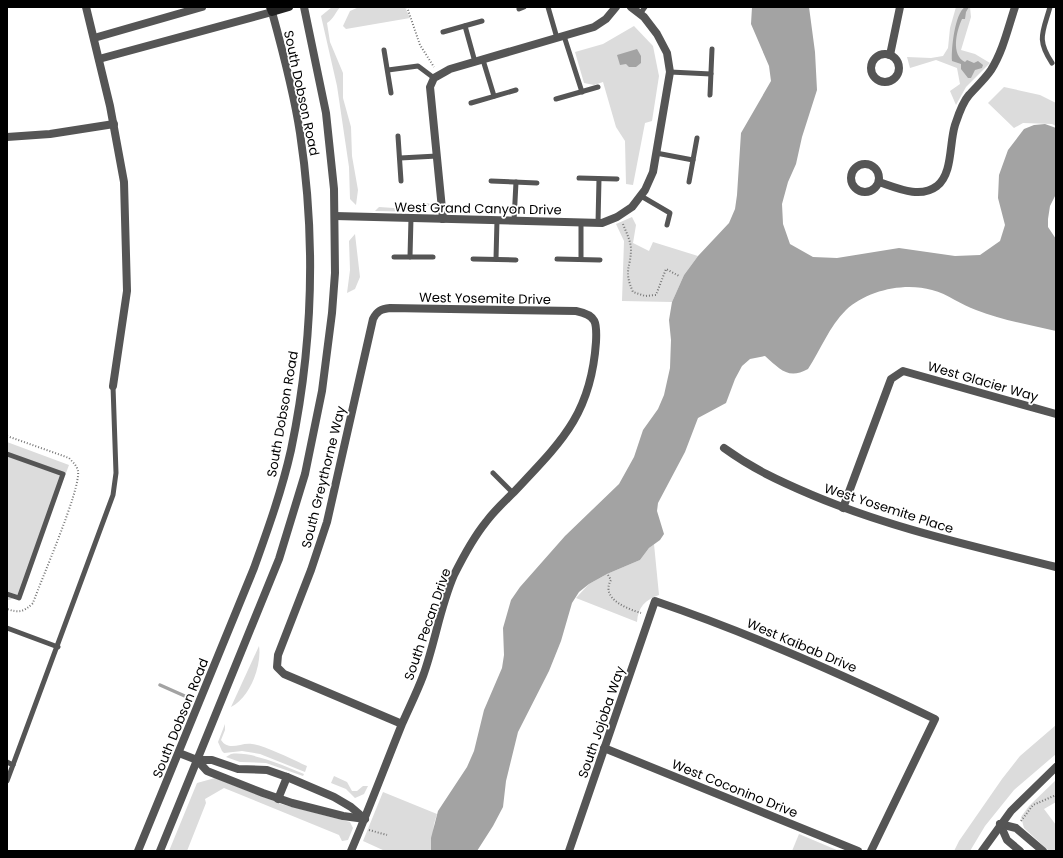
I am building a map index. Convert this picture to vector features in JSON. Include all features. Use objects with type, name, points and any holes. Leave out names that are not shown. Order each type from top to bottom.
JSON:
[{"type":"main road","points":[[271,10],[289,7]]},
{"type":"street","points":[[86,7],[114,124],[124,182],[127,291],[113,386]]},
{"type":"street","points":[[94,38],[202,7]]},
{"type":"street","name":"South Dobson Road","points":[[160,851],[279,559],[305,474],[322,391],[332,313],[335,273],[335,216],[326,113],[304,7]]},
{"type":"street","points":[[444,219],[430,87],[434,78],[440,73],[594,27],[606,19],[616,7]]},
{"type":"street","points":[[620,216],[632,207],[641,196],[653,172],[670,72],[666,53],[657,34],[642,10],[631,7]]},
{"type":"street","points":[[890,55],[900,7]]},
{"type":"street","points":[[879,182],[920,193],[938,185],[944,178],[948,164],[954,126],[967,96],[990,72],[996,61],[1015,7]]},
{"type":"street","points":[[99,59],[271,10]]},
{"type":"street","name":"South Dobson Road","points":[[138,851],[179,753],[268,528],[291,451],[304,368],[311,288],[308,208],[305,169],[298,124],[283,53],[271,10]]},
{"type":"street","points":[[7,137],[50,134],[114,124]]},
{"type":"street","name":"West Grand Canyon Drive","points":[[335,216],[581,222],[598,222],[620,216]]},
{"type":"street","name":"West Yosemite Drive","points":[[376,313],[383,309],[390,308],[576,312],[585,313],[593,318]]},
{"type":"street","name":"South Greythorne Way","points":[[376,313],[327,522],[311,570],[278,655],[277,668],[284,674],[402,724]]},
{"type":"street","name":"South Pecan Drive","points":[[351,851],[402,724],[423,677],[454,577],[468,548],[486,522],[564,436],[578,415],[587,395],[594,369],[597,328],[593,318]]},
{"type":"street","name":"West Glacier Way","points":[[843,508],[891,379],[903,371],[1056,414]]},
{"type":"street","name":"West Yosemite Place","points":[[724,448],[747,465],[774,480],[843,508],[941,539],[1056,566]]},
{"type":"street","name":"South Jojoba Way","points":[[569,851],[656,601]]},
{"type":"street","name":"West Kaibab Drive","points":[[656,601],[714,621],[781,648],[861,683],[935,719],[871,851]]},
{"type":"street","name":"West Coconino Drive","points":[[604,748],[858,851]]},
{"type":"street","points":[[179,753],[197,760],[212,760],[238,769],[267,770],[287,777],[334,797],[351,807],[365,819]]},
{"type":"street","points":[[197,760],[207,771],[278,798],[343,816],[365,819]]},
{"type":"street","points":[[982,851],[1000,824],[1023,797],[1056,767]]},
{"type":"street","points":[[278,798],[287,777]]},
{"type":"street","points":[[1000,824],[1016,828],[1043,851]]},
{"type":"street","points":[[1000,824],[1007,840],[1020,851]]},
{"type":"lane","points":[[548,7],[582,92]]},
{"type":"lane","points":[[1050,7],[1041,39],[1044,51],[1052,63]]},
{"type":"lane","points":[[444,32],[482,21]]},
{"type":"lane","points":[[465,26],[494,96]]},
{"type":"lane","points":[[710,95],[712,49]]},
{"type":"lane","points":[[384,50],[391,93]]},
{"type":"lane","points":[[388,70],[418,66],[434,78]]},
{"type":"lane","points":[[670,72],[711,74]]},
{"type":"lane","points":[[556,99],[598,87]]},
{"type":"lane","points":[[471,103],[516,90]]},
{"type":"lane","points":[[398,136],[401,181]]},
{"type":"lane","points":[[689,182],[697,138]]},
{"type":"lane","points":[[656,153],[693,160]]},
{"type":"lane","points":[[400,158],[437,156]]},
{"type":"lane","points":[[579,178],[617,179]]},
{"type":"lane","points":[[598,222],[599,179]]},
{"type":"lane","points":[[492,181],[537,183]]},
{"type":"lane","points":[[514,221],[516,182]]},
{"type":"lane","points":[[641,196],[670,213],[667,226]]},
{"type":"lane","points":[[410,257],[411,218]]},
{"type":"lane","points":[[496,260],[497,220]]},
{"type":"lane","points":[[580,259],[581,222]]},
{"type":"lane","points":[[394,257],[433,257]]},
{"type":"lane","points":[[473,259],[516,260]]},
{"type":"lane","points":[[557,259],[600,260]]},
{"type":"lane","points":[[7,781],[58,647],[116,487],[113,386]]},
{"type":"lane","points":[[7,454],[63,474],[19,598],[7,594]]},
{"type":"lane","points":[[493,473],[513,493]]},
{"type":"lane","points":[[7,628],[58,647]]},
{"type":"lane","points":[[7,762],[13,765]]},
{"type":"path","points":[[407,7],[420,45],[435,67]]},
{"type":"path","points":[[620,216],[629,238],[630,257],[627,269],[628,280],[633,292],[645,296],[656,295],[666,269],[679,276]]},
{"type":"path","points":[[608,575],[611,580],[608,584],[609,593],[616,602],[628,609],[650,616]]},
{"type":"path","points":[[1016,828],[1033,805],[1056,795]]},
{"type":"path","points":[[368,830],[387,835]]},
{"type":"shaded area","points":[[332,7],[341,7],[327,23],[330,42],[343,73],[343,98],[351,127],[352,156],[358,190],[356,205],[350,199],[349,167],[337,86],[321,16]]},
{"type":"shaded area","points":[[359,7],[405,7],[410,18],[346,29],[343,26],[350,11]]},
{"type":"shaded area","points":[[752,7],[809,7],[815,52],[817,90],[802,137],[796,164],[788,182],[782,204],[783,224],[790,244],[813,257],[837,258],[899,248],[955,256],[980,255],[1000,241],[1005,225],[998,198],[999,175],[1008,150],[1024,129],[1034,125],[1045,124],[1056,128],[1056,194],[1050,206],[1048,227],[1056,239],[1056,331],[986,314],[970,308],[944,294],[932,290],[910,287],[898,288],[864,297],[846,310],[830,331],[808,369],[801,372],[790,373],[780,369],[765,356],[750,359],[742,366],[735,379],[726,403],[698,418],[685,452],[658,503],[657,511],[664,534],[660,540],[649,548],[640,560],[607,574],[589,584],[579,592],[572,603],[561,641],[549,671],[518,732],[506,781],[503,807],[477,851],[431,851],[431,838],[438,811],[467,767],[474,751],[484,710],[502,668],[504,655],[503,628],[511,600],[520,587],[565,536],[619,484],[634,457],[643,430],[658,409],[664,395],[670,368],[671,340],[669,320],[672,302],[684,275],[698,256],[729,223],[735,209],[741,133],[771,81],[769,66],[751,24]]},
{"type":"shaded area","points":[[956,7],[970,7],[971,17],[961,50],[975,54],[990,63],[966,87],[956,105],[950,91],[960,84],[957,68],[936,60],[910,68],[907,57],[931,58],[943,56],[948,48],[950,28]]},
{"type":"shaded area","points":[[965,7],[969,7],[966,12],[965,19],[962,19],[958,30],[956,49],[961,59],[965,62],[967,60],[974,63],[978,61],[983,65],[982,68],[975,70],[971,78],[968,78],[961,69],[961,64],[952,61],[952,48],[956,24]]},
{"type":"shaded area","points":[[634,26],[653,46],[659,76],[652,121],[645,123],[633,185],[626,184],[625,141],[616,127],[603,82],[594,85],[584,83],[575,52],[603,44]]},
{"type":"shaded area","points":[[637,49],[641,56],[641,63],[636,67],[629,67],[626,64],[620,65],[617,55]]},
{"type":"shaded area","points":[[1004,87],[1040,95],[1056,103],[1056,126],[1052,124],[1023,123],[1014,128],[988,103]]},
{"type":"shaded area","points":[[427,203],[430,204],[422,212],[375,211],[379,207],[394,208],[401,206],[409,208]]},
{"type":"shaded area","points":[[632,217],[636,225],[633,243],[649,251],[653,242],[698,256],[684,275],[672,302],[622,301],[624,241],[616,224]]},
{"type":"shaded area","points":[[355,234],[360,277],[355,289],[347,293],[350,270],[349,241]]},
{"type":"shaded area","points":[[7,442],[69,465],[20,596],[9,600],[7,600]]},
{"type":"shaded area","points":[[654,544],[659,595],[650,599],[643,605],[639,612],[637,622],[576,598],[589,584],[607,574],[640,560]]},
{"type":"shaded area","points":[[259,646],[259,662],[249,689],[238,703],[231,707]]},
{"type":"shaded area","points":[[225,724],[225,730],[221,740],[224,744],[231,746],[252,744],[265,747],[307,766],[305,772],[260,754],[242,751],[224,753],[218,742]]},
{"type":"shaded area","points":[[1056,725],[1056,754],[1014,790],[985,826],[970,851],[954,851],[959,841],[1002,779],[1020,756]]},
{"type":"shaded area","points":[[231,754],[258,757],[278,763],[304,774],[303,776],[266,763],[240,762],[226,757]]},
{"type":"shaded area","points":[[334,776],[347,782],[352,791],[357,791],[363,786],[368,786],[364,794],[355,798],[346,789],[331,783]]},
{"type":"shaded area","points":[[215,778],[281,804],[350,822],[353,828],[348,840],[342,841],[339,835],[224,788],[205,799],[206,803],[187,851],[169,851],[197,783]]},
{"type":"shaded area","points":[[1056,780],[1056,802],[1044,809],[1056,825],[1056,851],[1049,851],[1024,828],[1021,817],[1029,806]]},
{"type":"shaded area","points":[[383,792],[437,814],[434,824],[431,851],[385,851],[363,841]]},
{"type":"shaded area","points":[[799,834],[839,851],[792,851]]},
{"type":"waterway","points":[[160,685],[187,697]]}]
